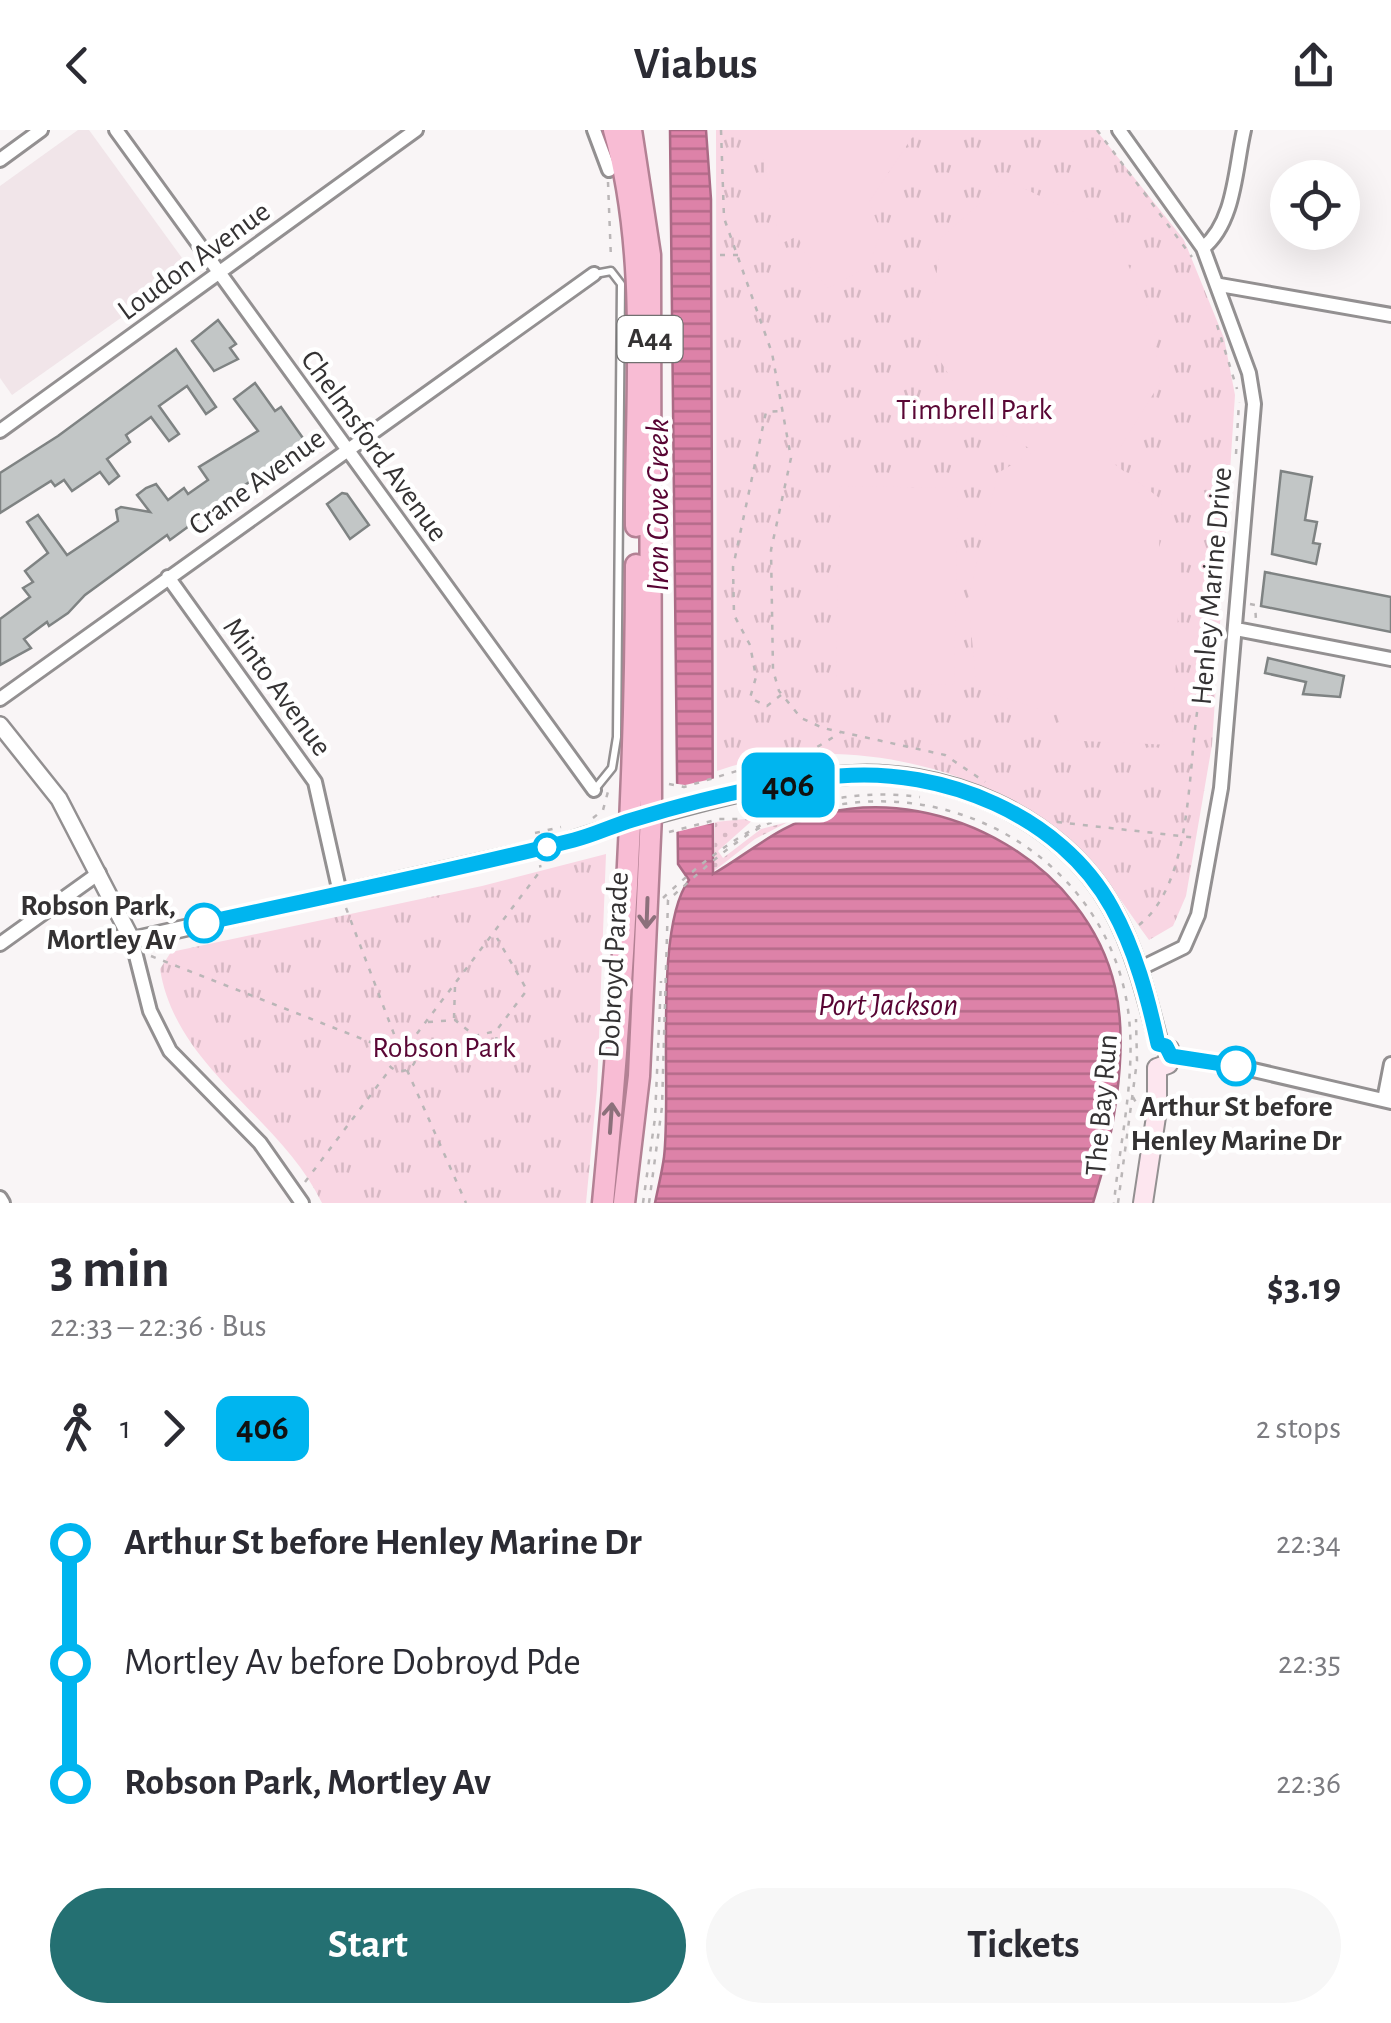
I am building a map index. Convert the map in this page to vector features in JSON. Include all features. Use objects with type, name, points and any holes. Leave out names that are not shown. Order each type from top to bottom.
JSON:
[{"type":"highway","name":"Dobroyd Parade","points":[[603,1203],[636,682],[634,278],[630,206],[614,130]]},
{"type":"highway","name":"Dobroyd Parade","points":[[624,1203],[639,1076],[660,813],[650,255],[630,130]]},
{"type":"main road","points":[[627,822],[838,776],[870,776],[932,783],[992,801],[1050,836],[1094,881],[1112,908],[1137,970],[1154,1056],[1158,1110],[1143,1203]]},
{"type":"street","points":[[0,160],[25,135],[41,130]]},
{"type":"street","name":"Chelmsford Avenue","points":[[116,130],[594,790]]},
{"type":"street","name":"Loudon Avenue","points":[[0,431],[416,130]]},
{"type":"street","points":[[594,130],[609,170]]},
{"type":"street","name":"Henley Marine Drive","points":[[1120,130],[1203,248],[1220,285],[1254,404],[1236,629],[1212,842],[1191,937],[1172,955],[1137,970]]},
{"type":"street","points":[[1203,248],[1225,220],[1244,130]]},
{"type":"street","name":"Crane Avenue","points":[[0,699],[594,274]]},
{"type":"street","points":[[1220,285],[1391,315]]},
{"type":"street","name":"Minto Avenue","points":[[168,578],[315,782],[340,893]]},
{"type":"street","points":[[1236,629],[1391,659]]},
{"type":"street","points":[[0,726],[59,800],[99,873],[133,945],[150,1010],[170,1051],[260,1143],[297,1200]]},
{"type":"street","points":[[133,945],[537,849],[627,822]]},
{"type":"street","points":[[0,944],[99,873]]},
{"type":"street","points":[[1154,1056],[1236,1066],[1387,1101],[1391,1064]]},
{"type":"lane","points":[[594,274],[612,270],[621,284],[620,662],[612,768],[594,790]]},
{"type":"path","points":[[722,130],[724,218],[764,324],[791,458],[771,550],[773,670],[782,695],[801,718],[841,732],[945,754],[986,783]]},
{"type":"path","points":[[1097,130],[1197,265]]},
{"type":"path","points":[[609,170],[612,270]]},
{"type":"path","points":[[720,255],[739,255]]},
{"type":"path","points":[[1216,324],[1240,396],[1236,455]]},
{"type":"path","points":[[782,695],[767,706],[750,698],[756,677],[750,645],[734,615],[733,568],[747,488],[758,462],[760,425],[766,412],[784,411]]},
{"type":"path","points":[[1255,604],[1256,620]]},
{"type":"path","points":[[1135,929],[1163,898],[1183,835],[1200,694],[1222,618]]},
{"type":"path","points":[[670,784],[684,787],[760,764],[796,760],[841,732]]},
{"type":"path","points":[[588,820],[603,810],[610,792]]},
{"type":"path","points":[[662,901],[781,812],[866,794],[928,798]]},
{"type":"path","name":"The Bay Run","points":[[767,821],[863,800],[910,802],[967,816],[1036,853],[1078,896],[1110,941],[1130,1017],[1132,1054],[1116,1203]]},
{"type":"path","points":[[990,818],[1012,829]]},
{"type":"path","points":[[668,832],[719,819],[767,821]]},
{"type":"path","points":[[1054,822],[1168,837],[1183,835],[1212,842]]},
{"type":"path","points":[[409,1044],[541,870],[534,834],[570,825]]},
{"type":"path","points":[[1023,836],[1076,882],[1110,941],[1154,1056],[1128,1096],[1138,1100],[1140,1110]]},
{"type":"path","points":[[340,893],[397,1042]]},
{"type":"path","points":[[648,1203],[662,1108],[666,911],[672,894]]},
{"type":"path","points":[[495,935],[527,990],[496,1031],[496,1042]]},
{"type":"path","points":[[133,945],[388,1049]]},
{"type":"path","points":[[454,1020],[456,985]]},
{"type":"path","points":[[427,1022],[454,1020],[475,1036],[477,1056],[485,1059],[488,1055]]},
{"type":"path","points":[[475,1036],[496,1031]]},
{"type":"path","points":[[388,1049],[397,1042],[409,1044]]},
{"type":"path","points":[[407,1070],[415,1060],[409,1044]]},
{"type":"path","points":[[297,1200],[392,1068],[388,1049]]},
{"type":"path","points":[[392,1068],[407,1070]]},
{"type":"path","points":[[407,1070],[466,1203]]},
{"type":"path","name":"The Bay Run","points":[[1116,1203],[1118,1148],[1128,1096]]},
{"type":"path","points":[[1118,1148],[1138,1137]]},
{"type":"shaded area","points":[[78,130],[89,130],[190,269],[12,395],[0,378],[0,186]]},
{"type":"green space","name":"Timbrell Park","points":[[716,130],[1096,130],[1184,240],[1224,338],[1235,395],[1212,745],[1186,896],[1173,926],[1149,940],[1078,848],[1041,819],[1000,795],[955,776],[858,755],[762,759],[717,771]]},
{"type":"green space","points":[[758,130],[917,130],[869,202],[881,232],[868,267],[828,288],[810,267],[798,236],[780,244]]},
{"type":"green space","points":[[1006,180],[1112,230],[1152,317],[1160,383],[1121,446],[1097,451],[1162,500],[1159,547],[1181,549],[1172,745],[1060,740],[1061,716],[977,689],[968,600],[998,473],[1035,451],[978,422],[928,341],[941,238]]},
{"type":"green space","points":[[840,486],[958,488],[954,685],[836,683]]},
{"type":"green space","points":[[755,818],[718,851],[723,858],[761,829],[788,822],[755,839],[714,871],[715,822]]},
{"type":"green space","name":"Robson Park","points":[[606,854],[597,1089],[586,1203],[322,1203],[281,1144],[207,1064],[186,1036],[170,1004],[160,969],[171,952],[482,886]]},
{"type":"water","name":"Port Jackson","points":[[670,130],[706,130],[711,199],[713,874],[795,824],[826,813],[872,807],[918,811],[963,824],[1005,844],[1043,871],[1075,904],[1099,943],[1115,987],[1119,1012],[1117,1096],[1093,1203],[655,1203],[666,1128],[667,971],[678,903],[689,880],[678,864]]},
{"type":"pier","points":[[716,778],[717,822],[672,833],[671,783],[685,785]]},
{"type":"building","points":[[218,320],[236,344],[230,348],[238,359],[214,371],[192,341]]},
{"type":"building","points":[[176,349],[216,407],[206,414],[187,386],[159,406],[179,434],[169,441],[151,417],[126,435],[130,442],[107,459],[119,476],[109,484],[100,472],[72,491],[64,480],[55,486],[51,481],[0,513],[0,473],[58,436]]},
{"type":"building","points":[[255,383],[275,411],[281,407],[305,441],[170,540],[167,535],[85,595],[68,613],[49,626],[47,622],[24,639],[31,648],[0,665],[0,619],[30,597],[23,588],[33,582],[25,571],[48,553],[27,522],[38,515],[67,555],[118,521],[116,510],[121,507],[150,512],[137,495],[146,488],[156,484],[168,500],[184,488],[188,494],[208,480],[199,467],[258,431],[234,399]]},
{"type":"building","points":[[1281,471],[1312,477],[1305,520],[1317,522],[1313,543],[1320,544],[1316,564],[1272,554]]},
{"type":"building","points":[[342,493],[347,494],[369,525],[350,539],[327,504]]},
{"type":"building","points":[[1265,572],[1391,597],[1391,632],[1261,606]]},
{"type":"building","points":[[1268,658],[1344,676],[1340,697],[1303,694],[1306,682],[1265,673]]},
{"type":"bus line","name":"406","points":[[204,923],[558,844],[719,799],[838,776],[900,778],[992,801],[1050,836],[1094,881],[1112,908],[1133,954],[1158,1044],[1166,1046],[1171,1056],[1236,1066]]},
{"type":"place","name":"Robson Park, Mortley Av","points":[[204,923]]},
{"type":"place","name":"Arthur St before Henley Marine Dr","points":[[1236,1066]]},
{"type":"water label","name":"Iron Cove Creek","points":[[658,505]]}]
